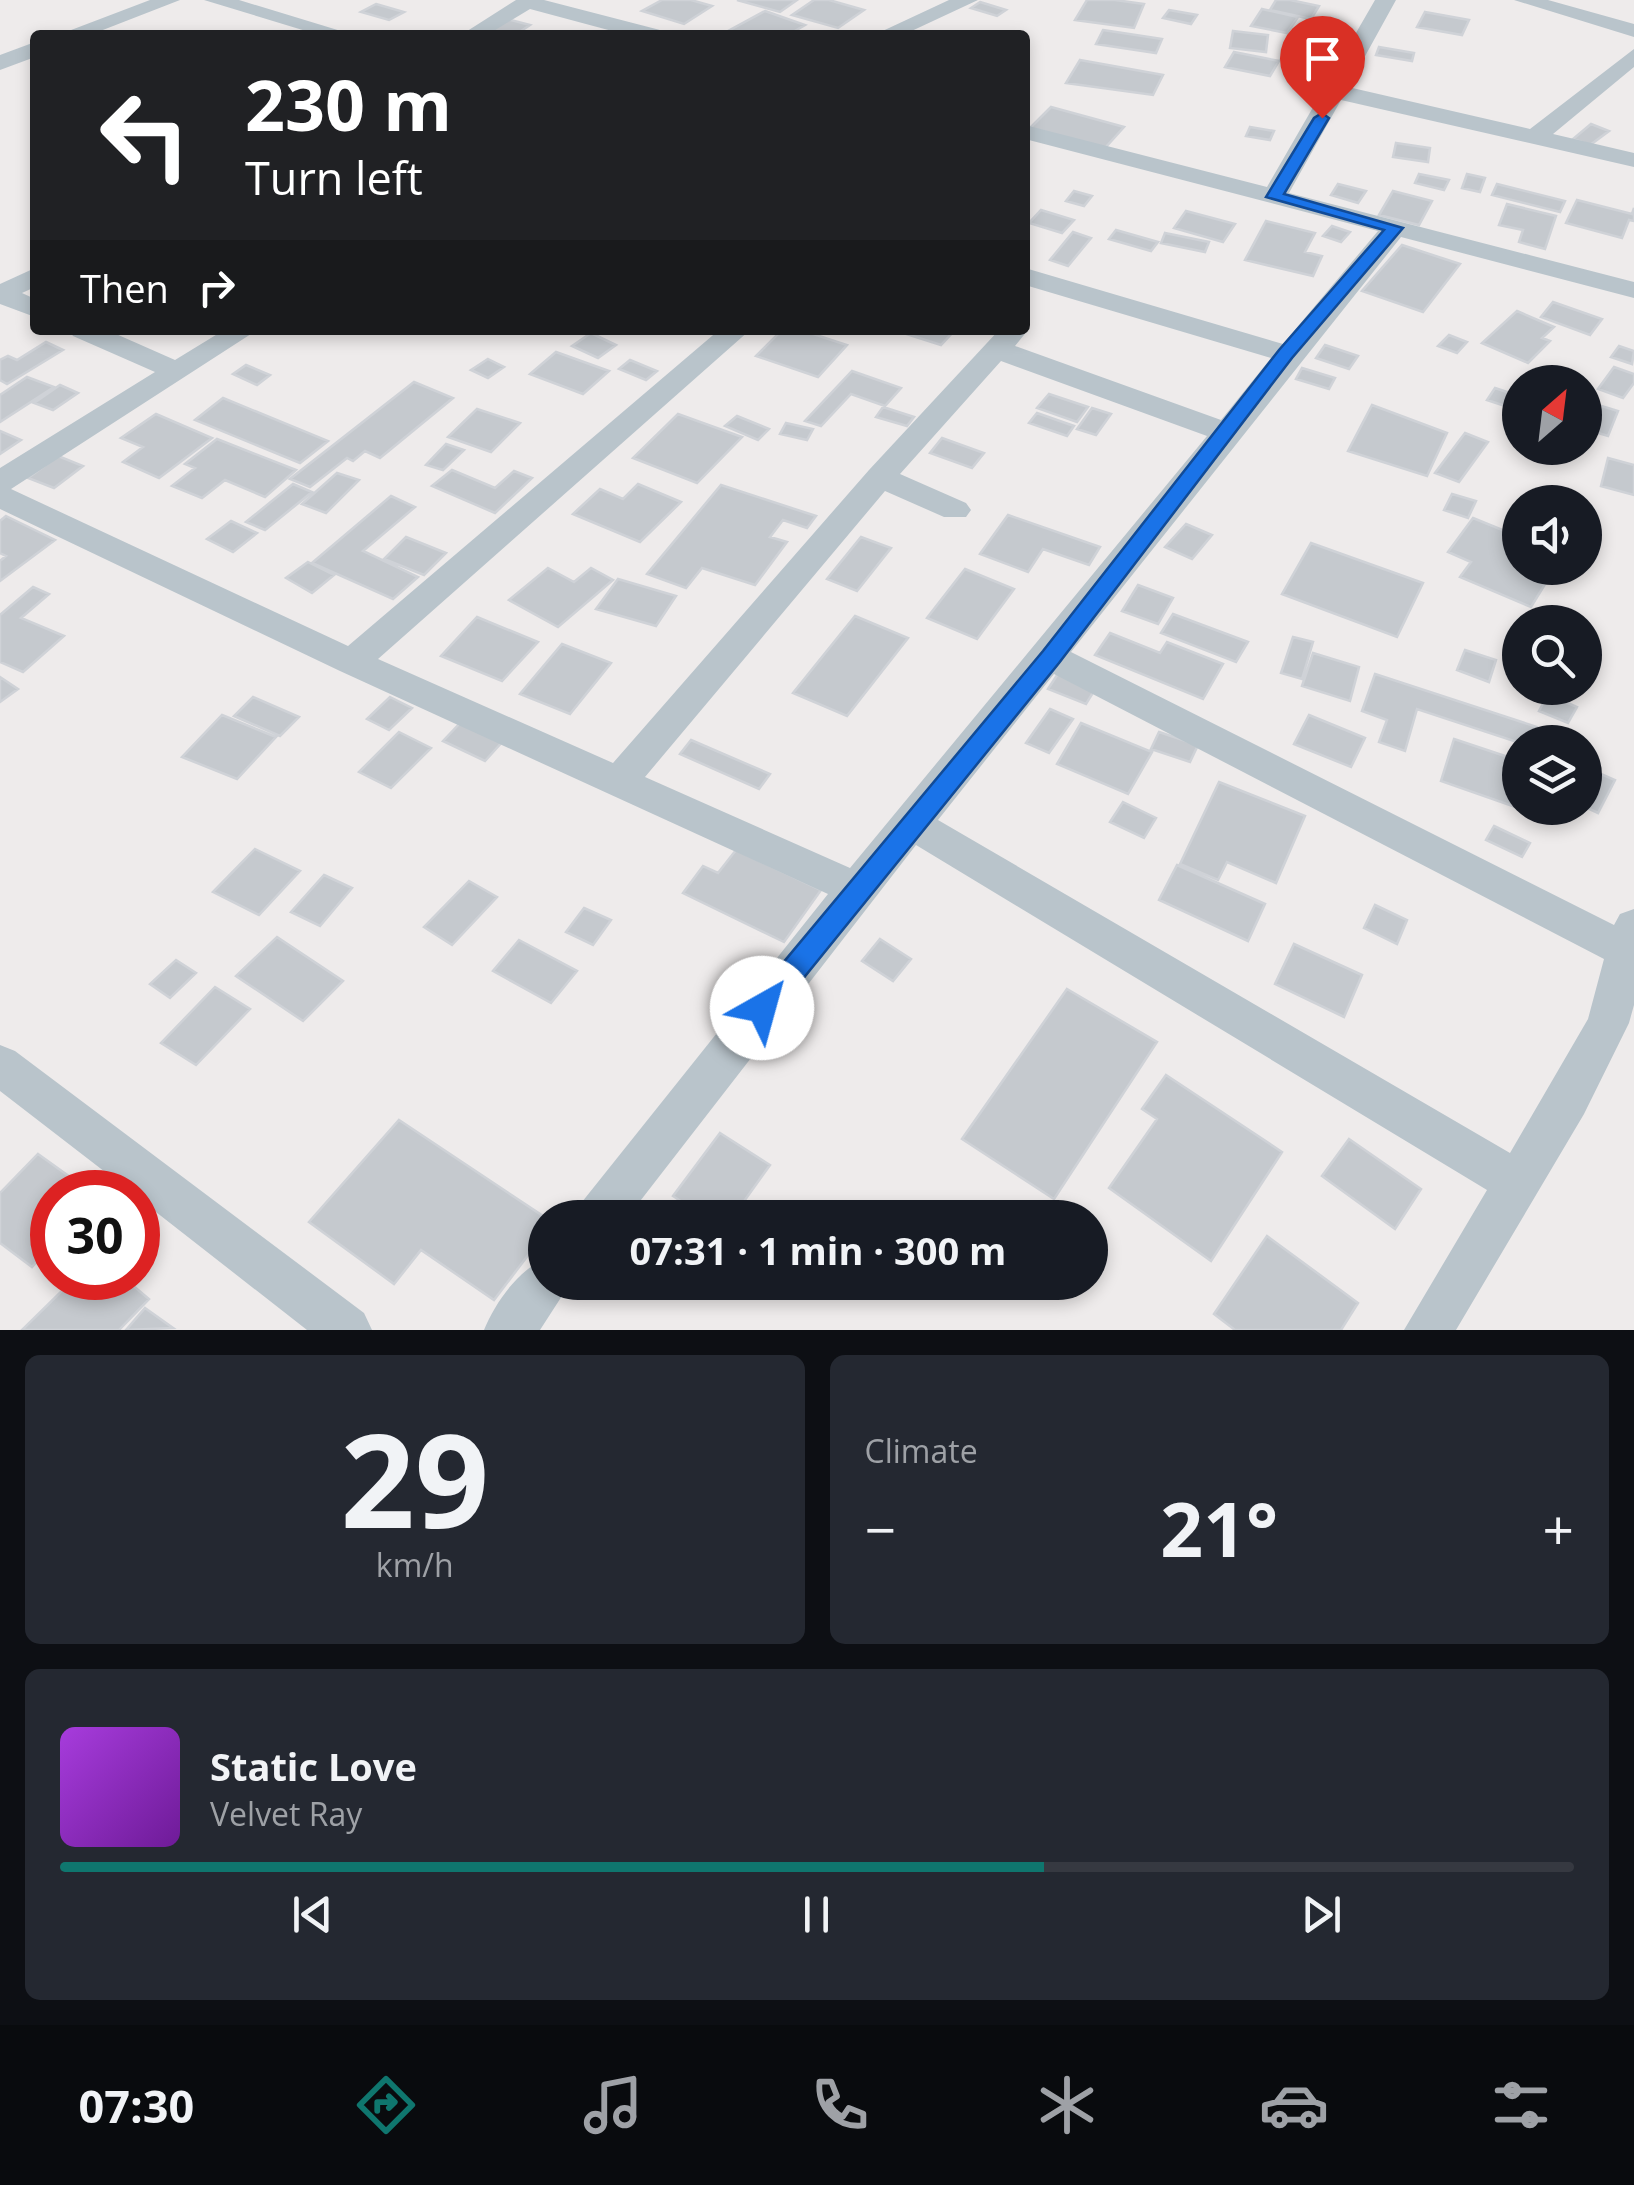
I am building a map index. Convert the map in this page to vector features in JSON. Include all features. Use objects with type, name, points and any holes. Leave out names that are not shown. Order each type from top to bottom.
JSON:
[{"type":"street","points":[[95,0],[125,13]]},
{"type":"street","points":[[82,30],[170,0]]},
{"type":"street","points":[[215,0],[325,30]]},
{"type":"street","points":[[897,30],[967,0]]},
{"type":"street","points":[[1274,197],[1338,92],[1386,0]]},
{"type":"street","points":[[1525,0],[1634,30]]},
{"type":"street","points":[[480,30],[529,1],[634,30]]},
{"type":"street","points":[[0,63],[30,51]]},
{"type":"street","points":[[1536,136],[1634,56]]},
{"type":"street","points":[[1338,92],[1634,160]]},
{"type":"street","points":[[1030,133],[1634,290]]},
{"type":"street","points":[[612,1200],[856,889],[1051,657],[1286,354],[1395,228]]},
{"type":"street","points":[[1,294],[30,279]]},
{"type":"street","points":[[1038,280],[1286,354]]},
{"type":"street","points":[[1,294],[30,307]]},
{"type":"street","points":[[94,335],[176,371]]},
{"type":"street","points":[[0,482],[234,335]]},
{"type":"street","points":[[352,662],[730,335]]},
{"type":"street","points":[[618,783],[880,477],[1006,340],[1226,432]]},
{"type":"street","points":[[880,477],[955,510]]},
{"type":"street","points":[[0,496],[352,662],[856,889]]},
{"type":"street","points":[[1051,657],[1631,938],[1608,1023],[1568,1100],[1428,1330]]},
{"type":"street","points":[[912,824],[1516,1182]]},
{"type":"street","points":[[0,1064],[348,1330]]},
{"type":"street","points":[[509,1330],[532,1300]]},
{"type":"building","points":[[662,0],[691,0],[712,6],[684,24],[642,11]]},
{"type":"building","points":[[737,0],[797,0],[780,12]]},
{"type":"building","points":[[814,0],[864,10],[838,28],[792,15]]},
{"type":"building","points":[[1087,0],[1144,4],[1134,28],[1075,20]]},
{"type":"building","points":[[1276,0],[1319,6],[1311,19],[1270,10]]},
{"type":"building","points":[[980,2],[1006,10],[997,16],[971,8]]},
{"type":"building","points":[[376,4],[404,12],[389,20],[361,12]]},
{"type":"building","points":[[1262,9],[1298,17],[1287,33],[1251,26]]},
{"type":"building","points":[[1169,10],[1197,15],[1191,24],[1163,18]]},
{"type":"building","points":[[765,11],[805,25],[796,30],[730,30]]},
{"type":"building","points":[[1425,12],[1469,20],[1462,35],[1417,27]]},
{"type":"building","points":[[507,19],[530,25],[522,30],[490,30]]},
{"type":"building","points":[[1103,30],[1162,39],[1156,53],[1096,44]]},
{"type":"building","points":[[1233,31],[1268,35],[1266,52],[1230,48]]},
{"type":"building","points":[[1288,46],[1313,51],[1306,64],[1281,59]]},
{"type":"building","points":[[1379,47],[1414,53],[1412,61],[1376,55]]},
{"type":"building","points":[[1234,52],[1279,61],[1270,76],[1225,67]]},
{"type":"building","points":[[1080,60],[1163,75],[1153,95],[1066,83]]},
{"type":"building","points":[[1051,107],[1124,127],[1104,149],[1030,128]]},
{"type":"building","points":[[1591,124],[1609,131],[1590,145],[1573,139]]},
{"type":"building","points":[[1250,127],[1274,131],[1270,140],[1246,136]]},
{"type":"building","points":[[1396,143],[1430,148],[1428,162],[1393,157]]},
{"type":"building","points":[[1419,174],[1449,180],[1444,190],[1415,183]]},
{"type":"building","points":[[1467,174],[1485,178],[1480,192],[1462,188]]},
{"type":"building","points":[[1338,184],[1366,191],[1358,203],[1331,195]]},
{"type":"building","points":[[1497,184],[1565,201],[1560,212],[1492,195]]},
{"type":"building","points":[[1074,191],[1092,196],[1084,206],[1066,201]]},
{"type":"building","points":[[1393,191],[1432,201],[1419,225],[1379,215]]},
{"type":"building","points":[[1577,200],[1632,214],[1634,208],[1634,221],[1629,220],[1622,238],[1566,223]]},
{"type":"building","points":[[1507,204],[1556,216],[1545,249],[1519,242],[1523,230],[1499,225]]},
{"type":"building","points":[[1041,210],[1074,220],[1062,233],[1030,222]]},
{"type":"building","points":[[1186,211],[1235,224],[1223,242],[1174,228]]},
{"type":"building","points":[[1266,221],[1315,233],[1305,252],[1322,256],[1313,276],[1245,260]]},
{"type":"building","points":[[1332,226],[1350,232],[1341,242],[1323,236]]},
{"type":"building","points":[[1116,230],[1158,242],[1151,251],[1109,239]]},
{"type":"building","points":[[1073,232],[1091,238],[1068,266],[1050,260]]},
{"type":"building","points":[[1165,233],[1209,242],[1205,252],[1161,243]]},
{"type":"building","points":[[1402,245],[1460,264],[1423,312],[1362,291]]},
{"type":"building","points":[[1553,302],[1602,319],[1590,335],[1541,317]]},
{"type":"building","points":[[1517,311],[1554,327],[1542,338],[1550,341],[1528,363],[1482,343]]},
{"type":"building","points":[[588,335],[616,345],[598,358],[572,346]]},
{"type":"building","points":[[777,335],[816,335],[847,345],[818,377],[756,356]]},
{"type":"building","points":[[910,335],[950,335],[941,345]]},
{"type":"building","points":[[1449,335],[1467,342],[1457,353],[1438,346]]},
{"type":"building","points":[[46,342],[63,350],[7,384],[0,380],[0,360],[8,356],[17,360]]},
{"type":"building","points":[[1325,345],[1358,356],[1349,369],[1316,358]]},
{"type":"building","points":[[1619,346],[1634,351],[1632,364],[1611,357]]},
{"type":"building","points":[[556,352],[609,371],[583,394],[530,374]]},
{"type":"building","points":[[488,359],[504,367],[488,378],[471,370]]},
{"type":"building","points":[[630,360],[657,371],[646,380],[619,369]]},
{"type":"building","points":[[246,365],[270,375],[257,385],[233,374]]},
{"type":"building","points":[[1614,367],[1634,374],[1634,383],[1623,398],[1602,390],[1602,384]]},
{"type":"building","points":[[1302,368],[1335,378],[1329,389],[1296,379]]},
{"type":"building","points":[[852,371],[901,388],[885,406],[851,394],[821,426],[805,421]]},
{"type":"building","points":[[27,377],[54,387],[0,422],[0,395]]},
{"type":"building","points":[[414,382],[453,398],[380,458],[365,451],[353,461],[347,458],[310,487],[290,479]]},
{"type":"building","points":[[60,385],[78,393],[53,410],[34,403]]},
{"type":"building","points":[[1495,388],[1502,390],[1502,405],[1487,400]]},
{"type":"building","points":[[1049,394],[1088,407],[1077,422],[1037,408]]},
{"type":"building","points":[[223,398],[328,441],[300,463],[195,420]]},
{"type":"building","points":[[1372,405],[1447,433],[1427,476],[1348,451]]},
{"type":"building","points":[[1602,406],[1618,411],[1608,436],[1602,434]]},
{"type":"building","points":[[883,407],[914,417],[907,426],[876,417]]},
{"type":"building","points":[[1092,408],[1111,414],[1096,435],[1077,429]]},
{"type":"building","points":[[477,409],[520,423],[491,452],[448,437]]},
{"type":"building","points":[[1037,413],[1074,426],[1067,436],[1029,423]]},
{"type":"building","points":[[156,414],[212,438],[159,478],[123,462],[143,447],[121,438]]},
{"type":"building","points":[[678,414],[742,437],[697,483],[633,458]]},
{"type":"building","points":[[737,416],[769,429],[758,440],[725,426]]},
{"type":"building","points":[[786,423],[813,429],[807,440],[780,434]]},
{"type":"building","points":[[0,431],[21,440],[0,454]]},
{"type":"building","points":[[1465,433],[1488,442],[1459,482],[1435,473]]},
{"type":"building","points":[[942,438],[984,453],[972,468],[930,453]]},
{"type":"building","points":[[217,439],[296,470],[265,497],[225,480],[202,498],[172,486],[195,468],[185,464]]},
{"type":"building","points":[[446,444],[464,450],[443,470],[426,465]]},
{"type":"building","points":[[58,456],[83,466],[54,488],[28,478]]},
{"type":"building","points":[[1608,458],[1634,465],[1634,495],[1601,485]]},
{"type":"building","points":[[452,470],[495,488],[514,471],[532,478],[495,513],[432,486]]},
{"type":"building","points":[[337,473],[359,480],[326,513],[302,504]]},
{"type":"building","points":[[293,484],[312,492],[265,530],[246,522]]},
{"type":"building","points":[[638,484],[681,502],[640,542],[573,514],[600,489],[623,499]]},
{"type":"building","points":[[721,485],[816,516],[807,528],[783,520],[770,537],[787,542],[755,585],[702,568],[686,588],[647,574]]},
{"type":"building","points":[[1452,494],[1476,501],[1468,518],[1444,510]]},
{"type":"building","points":[[391,496],[415,507],[363,551],[418,577],[393,599],[312,563]]},
{"type":"building","points":[[1008,515],[1100,547],[1089,565],[1043,549],[1028,572],[980,554]]},
{"type":"building","points":[[6,516],[55,540],[0,581],[0,561],[6,556],[0,553],[0,521]]},
{"type":"building","points":[[1473,518],[1502,530],[1502,585],[1545,585],[1532,605],[1526,605],[1460,577],[1471,562],[1448,552]]},
{"type":"building","points":[[231,521],[257,533],[233,552],[207,539]]},
{"type":"building","points":[[1186,524],[1212,535],[1192,559],[1165,547]]},
{"type":"building","points":[[406,537],[446,553],[424,575],[384,559]]},
{"type":"building","points":[[861,537],[891,548],[857,591],[827,579]]},
{"type":"building","points":[[1311,543],[1423,583],[1397,637],[1282,594]]},
{"type":"building","points":[[308,562],[334,575],[312,593],[286,578]]},
{"type":"building","points":[[548,568],[574,582],[591,568],[613,580],[558,627],[509,600]]},
{"type":"building","points":[[965,569],[1014,589],[977,639],[927,618]]},
{"type":"building","points":[[618,579],[676,596],[656,626],[596,609]]},
{"type":"building","points":[[1138,585],[1173,598],[1158,624],[1122,611]]},
{"type":"building","points":[[33,587],[49,594],[21,618],[64,636],[23,672],[0,662],[0,615]]},
{"type":"building","points":[[1173,614],[1248,642],[1236,662],[1161,633]]},
{"type":"building","points":[[855,616],[908,638],[847,716],[793,693]]},
{"type":"building","points":[[477,617],[538,642],[502,681],[441,656]]},
{"type":"building","points":[[1110,633],[1160,653],[1167,642],[1223,664],[1203,699],[1095,655]]},
{"type":"building","points":[[1293,637],[1313,642],[1302,679],[1281,673]]},
{"type":"building","points":[[562,644],[611,663],[570,714],[520,694]]},
{"type":"building","points":[[1465,650],[1496,660],[1489,682],[1457,670]]},
{"type":"building","points":[[1313,653],[1359,667],[1350,701],[1302,686]]},
{"type":"building","points":[[1065,663],[1102,678],[1086,704],[1048,689]]},
{"type":"building","points":[[1375,674],[1531,725],[1502,725],[1502,737],[1417,709],[1405,751],[1379,742],[1387,720],[1362,711]]},
{"type":"building","points":[[0,677],[18,689],[0,702]]},
{"type":"building","points":[[253,697],[299,717],[280,736],[234,716]]},
{"type":"building","points":[[390,697],[412,708],[389,730],[367,719]]},
{"type":"building","points":[[1542,705],[1577,707],[1568,723],[1539,711]]},
{"type":"building","points":[[1050,709],[1073,719],[1049,753],[1026,743]]},
{"type":"building","points":[[222,715],[276,737],[237,779],[182,757]]},
{"type":"building","points":[[1309,715],[1365,738],[1351,767],[1294,744]]},
{"type":"building","points":[[462,721],[504,740],[485,761],[443,741]]},
{"type":"building","points":[[1081,723],[1152,752],[1128,794],[1057,764]]},
{"type":"building","points":[[399,732],[431,748],[391,788],[359,772]]},
{"type":"building","points":[[1159,732],[1198,745],[1190,762],[1151,749]]},
{"type":"building","points":[[1454,739],[1502,755],[1502,802],[1441,781]]},
{"type":"building","points":[[691,740],[770,774],[759,789],[680,754]]},
{"type":"building","points":[[1602,774],[1615,780],[1602,805]]},
{"type":"building","points":[[1219,782],[1305,816],[1276,883],[1227,862],[1218,880],[1180,864]]},
{"type":"building","points":[[1123,802],[1156,818],[1144,838],[1110,822]]},
{"type":"building","points":[[1494,826],[1530,843],[1522,857],[1486,840]]},
{"type":"building","points":[[255,849],[300,871],[259,915],[213,892]]},
{"type":"building","points":[[736,850],[821,890],[784,942],[683,893],[703,866],[718,873]]},
{"type":"building","points":[[1177,865],[1265,904],[1248,941],[1159,900]]},
{"type":"building","points":[[324,875],[352,888],[320,926],[291,912]]},
{"type":"building","points":[[469,881],[497,897],[452,945],[424,927]]},
{"type":"building","points":[[1375,905],[1407,920],[1397,944],[1364,928]]},
{"type":"building","points":[[584,908],[611,920],[593,945],[566,932]]},
{"type":"building","points":[[277,937],[343,981],[303,1021],[236,976]]},
{"type":"building","points":[[880,939],[911,959],[893,981],[862,961]]},
{"type":"building","points":[[519,940],[577,971],[551,1003],[493,971]]},
{"type":"building","points":[[1294,944],[1362,975],[1344,1017],[1275,984]]},
{"type":"building","points":[[176,960],[196,973],[170,998],[150,984]]},
{"type":"building","points":[[215,987],[250,1009],[196,1065],[161,1043]]},
{"type":"building","points":[[1067,989],[1157,1042],[1054,1199],[962,1139]]},
{"type":"building","points":[[1166,1075],[1282,1152],[1211,1261],[1109,1188],[1157,1119],[1142,1109]]},
{"type":"building","points":[[399,1120],[528,1206],[528,1255],[494,1300],[421,1250],[394,1284],[309,1222]]},
{"type":"building","points":[[720,1133],[770,1165],[745,1200],[679,1200],[673,1196]]},
{"type":"building","points":[[1349,1139],[1421,1189],[1395,1229],[1322,1176]]},
{"type":"building","points":[[38,1154],[60,1170],[30,1170],[30,1266],[0,1243],[0,1193]]},
{"type":"building","points":[[1267,1236],[1358,1303],[1341,1330],[1235,1330],[1214,1314]]},
{"type":"building","points":[[53,1300],[148,1300],[119,1330],[22,1330]]},
{"type":"building","points":[[145,1308],[173,1328],[126,1330]]},
{"type":"route","points":[[762,1008],[856,889],[1051,657],[1286,354],[1395,228],[1274,197],[1322,118]]}]
